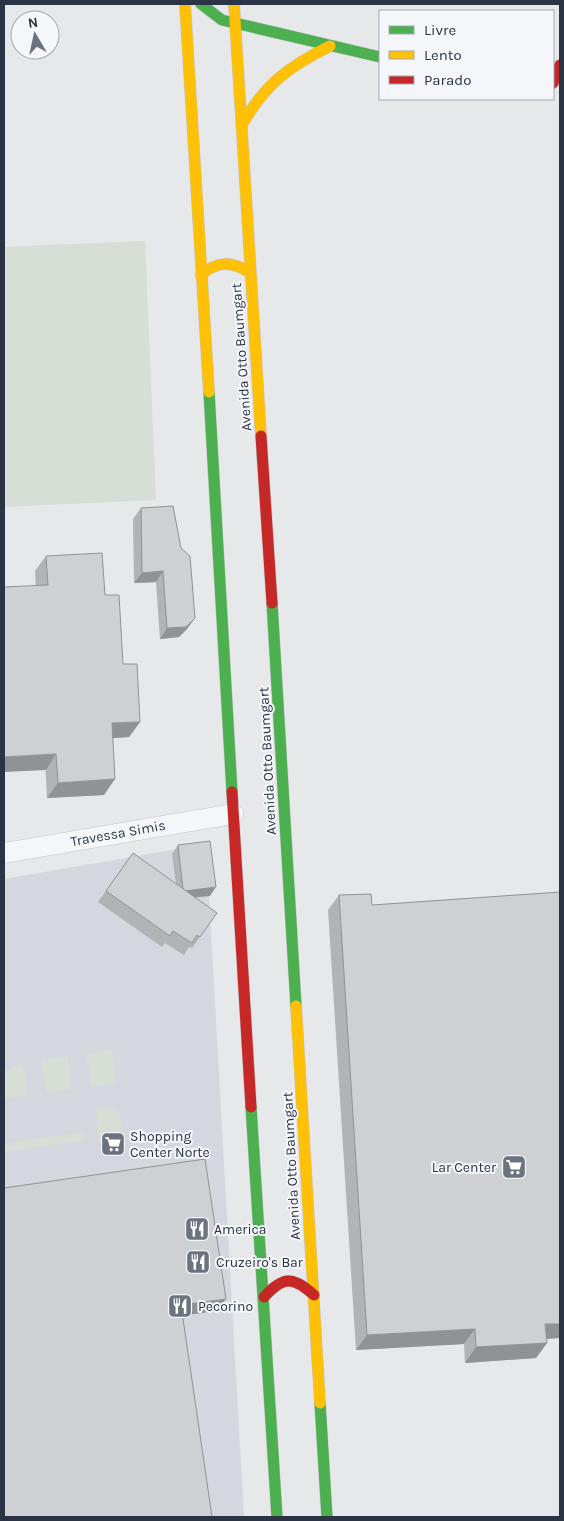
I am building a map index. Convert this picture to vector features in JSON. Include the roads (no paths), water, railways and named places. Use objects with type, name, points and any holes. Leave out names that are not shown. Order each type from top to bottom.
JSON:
[{"type":"main road","points":[[185,4],[216,496],[233,814],[278,1517]]},
{"type":"main road","points":[[201,4],[222,20],[235,24],[379,57]]},
{"type":"main road","name":"Avenida Otto Baumgart","points":[[234,4],[243,123],[249,272],[268,529],[327,1517]]},
{"type":"main road","points":[[243,123],[254,102],[292,64],[330,46]]},
{"type":"main road","points":[[554,80],[560,65]]},
{"type":"main road","points":[[201,275],[209,266],[222,262],[238,264],[249,272]]},
{"type":"main road","points":[[303,1265],[311,1254]]},
{"type":"main road","points":[[262,1256],[275,1267]]},
{"type":"main road","points":[[264,1297],[275,1284],[288,1280],[302,1283],[314,1295]]},
{"type":"street","name":"Travessa Simis","points":[[4,853],[233,814]]},
{"type":"place","name":"Shopping Center Norte","points":[[113,1144]]},
{"type":"place","name":"Lar Center","points":[[514,1167]]},
{"type":"place","name":"America","points":[[197,1229]]},
{"type":"place","name":"Cruzeiro's Bar","points":[[198,1262]]},
{"type":"place","name":"Pecorino","points":[[180,1306]]}]
